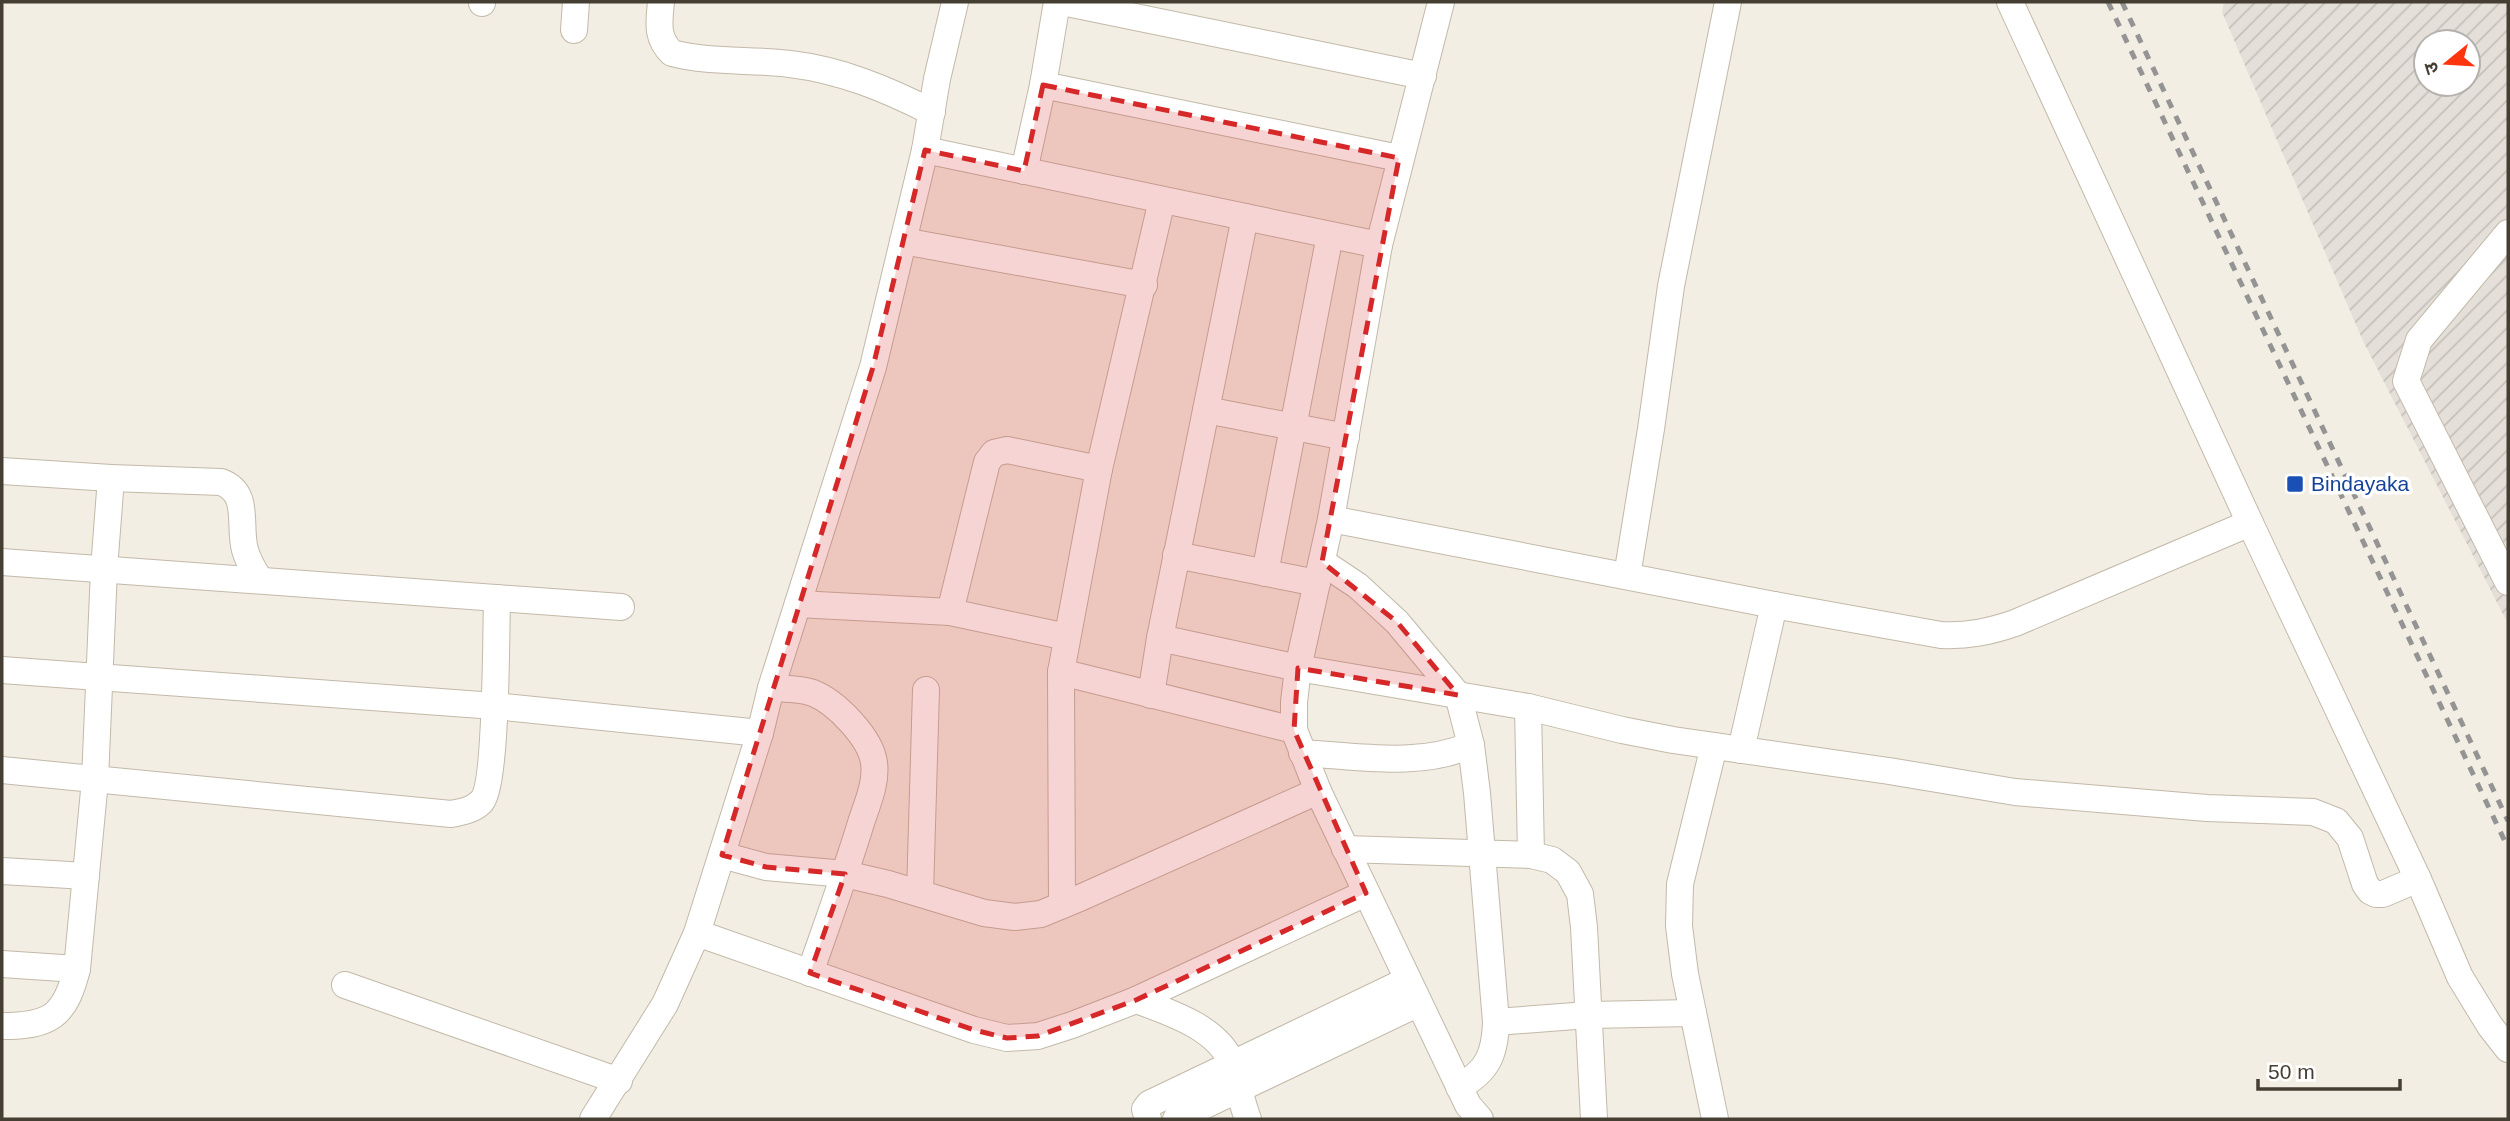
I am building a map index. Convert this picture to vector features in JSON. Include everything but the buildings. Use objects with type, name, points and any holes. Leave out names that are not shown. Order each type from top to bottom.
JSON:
[{"type":"street","points":[[574,30],[576,2]]},
{"type":"street","points":[[661,2],[659,31],[664,45],[672,53],[827,70],[882,87],[932,112]]},
{"type":"street","points":[[593,1119],[665,1004],[697,933],[873,367],[925,150],[954,2]]},
{"type":"street","points":[[1024,172],[1057,2]]},
{"type":"street","points":[[1062,2],[1423,76]]},
{"type":"street","points":[[1441,2],[1399,158],[1379,245],[1331,519],[1298,668],[1294,702],[1298,741],[1318,791],[1459,1087],[1468,1105],[1480,1119]]},
{"type":"street","points":[[1627,576],[1671,286],[1728,2]]},
{"type":"street","points":[[2010,2],[2250,523],[2418,879],[2460,976],[2490,1026],[2508,1049]]},
{"type":"street","points":[[1043,85],[1399,158]]},
{"type":"street","points":[[925,150],[1379,245]]},
{"type":"street","points":[[1062,905],[1061,672],[1100,469],[1162,200]]},
{"type":"street","points":[[1151,695],[1176,555],[1245,217]]},
{"type":"street","points":[[2508,233],[2419,340],[2406,381],[2508,582]]},
{"type":"street","points":[[1265,573],[1331,235]]},
{"type":"street","points":[[903,241],[1144,285]]},
{"type":"street","points":[[1206,410],[1346,437]]},
{"type":"street","points":[[950,612],[986,462],[994,453],[1007,450],[1100,469]]},
{"type":"street","points":[[2,471],[220,482],[229,485],[237,491],[242,503],[245,550],[260,580]]},
{"type":"street","points":[[2,1026],[24,1026],[45,1021],[63,1008],[71,993],[77,969],[95,780],[104,569],[111,478]]},
{"type":"street","points":[[1331,519],[1941,635],[1977,634],[2015,623],[2250,523]]},
{"type":"street","points":[[1176,555],[1265,573],[1319,573],[1358,586],[1396,622],[1458,695],[1471,745],[1496,1022],[1496,1042],[1486,1066],[1474,1079],[1459,1087]]},
{"type":"street","points":[[2,562],[621,607]]},
{"type":"street","points":[[2,770],[451,814],[467,811],[482,801],[488,788],[495,706],[497,598]]},
{"type":"street","points":[[798,604],[950,612],[1068,637]]},
{"type":"street","points":[[1741,750],[1774,605]]},
{"type":"street","points":[[1160,638],[1298,668],[1528,707],[1622,730],[2015,792],[2313,813],[2336,821],[2350,838],[2365,884],[2370,891],[2384,894],[2418,879]]},
{"type":"street","points":[[2,670],[495,706],[760,733]]},
{"type":"street","points":[[1061,672],[1151,695],[1298,741],[1426,759],[1451,754],[1471,745]]},
{"type":"street","points":[[771,688],[800,690],[832,703],[863,736],[871,750],[874,764],[874,782],[810,973]]},
{"type":"street","points":[[920,893],[926,690]]},
{"type":"street","points":[[1528,707],[1531,855]]},
{"type":"street","points":[[1714,746],[1680,884],[1679,926],[1685,974],[1715,1119]]},
{"type":"street","points":[[722,855],[766,867],[845,874],[984,913],[1015,917],[1041,914],[1318,791]]},
{"type":"street","points":[[1345,849],[1531,855],[1552,860],[1568,872],[1580,894],[1584,926],[1594,1119]]},
{"type":"street","points":[[2,871],[86,876]]},
{"type":"street","points":[[697,933],[974,1030],[1007,1038],[1038,1036],[1136,1000],[1366,893]]},
{"type":"street","points":[[2,964],[77,969]]},
{"type":"street","points":[[345,985],[619,1081]]},
{"type":"street","points":[[1148,1119],[1145,1109],[1149,1104],[1233,1064],[1413,991]]},
{"type":"street","points":[[1175,1119],[1238,1089],[1413,991]]},
{"type":"street","points":[[1136,1000],[1181,1017],[1203,1029],[1233,1064],[1248,1119]]},
{"type":"street","points":[[1496,1022],[1588,1015],[1693,1013]]},
{"type":"highlighted area","points":[[1043,85],[1399,158],[1322,562],[1397,622],[1458,695],[1298,668],[1294,730],[1366,893],[1136,1000],[1038,1036],[1007,1038],[974,1030],[810,973],[845,874],[766,867],[722,855],[873,367],[925,150],[1024,171]]},
{"type":"shaded area","points":[[2224,2],[2508,2],[2508,624],[2363,341],[2222,12]]},
{"type":"railway","points":[[2108,2],[2508,848]]},
{"type":"railway","points":[[2122,2],[2508,821]]},
{"type":"place","name":"Bindayaka","points":[[2295,484]]}]
